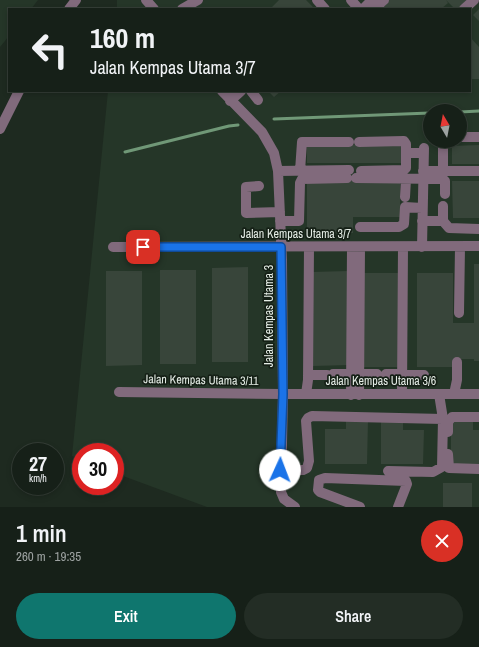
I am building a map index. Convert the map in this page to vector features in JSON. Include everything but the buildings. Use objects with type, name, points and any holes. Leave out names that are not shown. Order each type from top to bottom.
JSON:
[{"type":"street","points":[[70,8],[76,0]]},
{"type":"street","points":[[146,0],[153,8]]},
{"type":"street","points":[[317,0],[324,8]]},
{"type":"street","points":[[364,8],[372,0]]},
{"type":"street","points":[[379,8],[377,6],[384,0]]},
{"type":"street","points":[[465,8],[474,0]]},
{"type":"street","points":[[184,8],[194,1]]},
{"type":"street","points":[[0,129],[18,92]]},
{"type":"street","name":"Jalan Kempas Utama 3","points":[[223,92],[262,132],[274,152],[278,171],[281,247],[283,394],[280,470],[281,492],[284,499],[295,507]]},
{"type":"street","points":[[230,101],[240,92]]},
{"type":"street","points":[[251,92],[258,100]]},
{"type":"street","points":[[467,137],[479,137]]},
{"type":"street","points":[[259,186],[246,188],[246,213],[280,216],[299,221],[300,180],[404,170],[406,168],[406,144],[404,141],[302,142],[300,171]]},
{"type":"street","points":[[443,148],[443,171]]},
{"type":"street","points":[[406,153],[423,151],[422,246]]},
{"type":"street","points":[[278,171],[353,174],[406,179],[443,171],[479,171]]},
{"type":"street","points":[[423,175],[444,179],[445,194]]},
{"type":"street","points":[[405,197],[406,179]]},
{"type":"street","points":[[443,206],[443,220],[449,228],[479,229]]},
{"type":"street","points":[[360,227],[399,227],[404,224],[405,207],[422,208]]},
{"type":"street","points":[[422,221],[443,220]]},
{"type":"street","points":[[459,313],[460,246]]},
{"type":"street","name":"Jalan Kempas Utama 3/7","points":[[113,247],[479,246]]},
{"type":"street","points":[[306,394],[308,375],[309,247]]},
{"type":"street","points":[[355,395],[356,247]]},
{"type":"street","points":[[405,394],[406,247]]},
{"type":"street","points":[[454,394],[457,380],[457,362]]},
{"type":"street","points":[[308,375],[424,375]]},
{"type":"street","name":"Jalan Kempas Utama 3/11","points":[[119,392],[283,394]]},
{"type":"street","name":"Jalan Kempas Utama 3/6","points":[[283,394],[479,394]]},
{"type":"street","points":[[388,471],[433,472],[442,467],[443,419],[438,394]]},
{"type":"street","points":[[280,470],[303,470],[307,468],[306,421],[312,416],[443,419]]},
{"type":"street","points":[[479,417],[452,417],[448,422],[448,425],[449,468],[479,469]]},
{"type":"street","points":[[360,507],[320,492],[318,490],[319,480],[325,478],[406,481],[407,484],[398,507]]},
{"type":"shaded area","points":[[0,0],[38,0],[32,8],[8,8],[8,37],[0,47]]},
{"type":"shaded area","points":[[117,0],[479,0],[479,507],[207,507],[124,476],[124,443],[73,443],[108,92],[471,92],[471,8],[117,8]]},
{"type":"waterway","points":[[467,112],[479,111]]},
{"type":"waterway","points":[[274,119],[423,113]]},
{"type":"waterway","points":[[125,152],[238,125]]},
{"type":"route","points":[[143,247],[281,247],[283,394],[280,470]]}]
